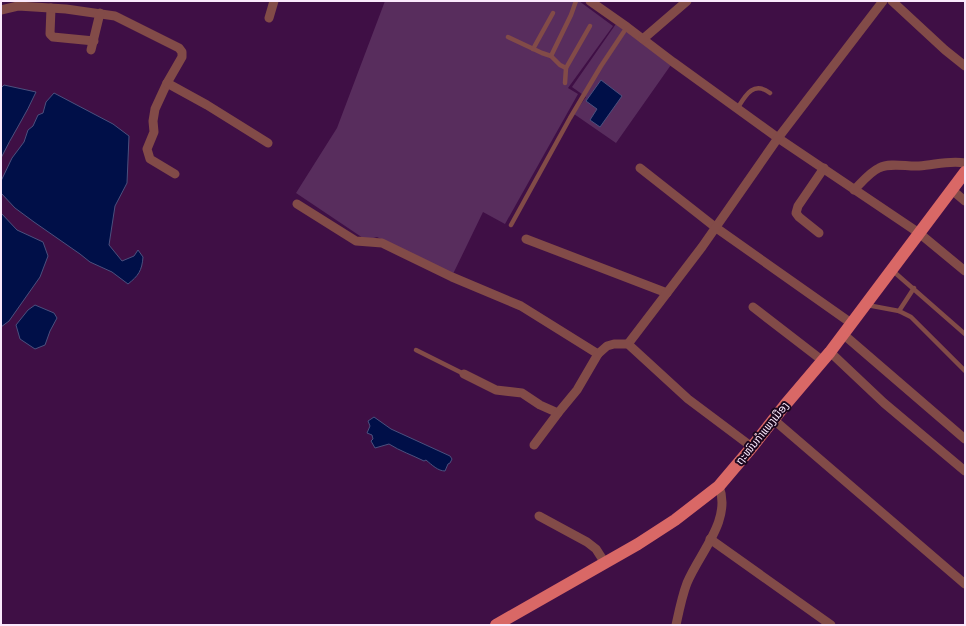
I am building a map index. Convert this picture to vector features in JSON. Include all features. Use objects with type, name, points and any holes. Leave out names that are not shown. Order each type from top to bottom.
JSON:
[{"type":"main road","name":"ຖະໜົນກຳແພງເມືອງ","points":[[496,625],[638,544],[676,520],[719,486],[826,356],[965,172]]},
{"type":"street","points":[[269,18],[274,1]]},
{"type":"street","points":[[590,1],[778,138],[919,233],[965,271]]},
{"type":"street","points":[[643,39],[687,1]]},
{"type":"street","points":[[628,344],[715,227],[778,138],[883,1]]},
{"type":"street","points":[[892,1],[945,50],[965,66]]},
{"type":"street","points":[[3,8],[18,6],[51,8],[115,16],[179,48],[182,52],[182,57],[167,82],[154,109],[154,132],[147,149],[150,159],[174,174]]},
{"type":"street","points":[[51,8],[50,34],[53,37],[93,45],[100,13]]},
{"type":"street","points":[[167,82],[268,143]]},
{"type":"street","points":[[854,190],[869,175],[880,167],[895,165],[920,166],[954,161],[965,163]]},
{"type":"street","points":[[640,168],[715,227],[851,323]]},
{"type":"street","points":[[819,233],[796,213],[798,206],[824,168]]},
{"type":"street","points":[[952,190],[965,201]]},
{"type":"street","points":[[297,204],[356,242],[382,243],[452,278],[521,306],[598,354]]},
{"type":"street","points":[[526,239],[666,293]]},
{"type":"street","points":[[753,307],[826,356],[965,471]]},
{"type":"street","points":[[843,334],[965,439]]},
{"type":"street","points":[[534,445],[577,390],[598,354],[607,346],[614,344],[628,344],[688,399],[752,447]]},
{"type":"street","points":[[464,374],[496,390],[516,392],[527,396],[540,405],[558,413]]},
{"type":"street","points":[[774,420],[965,584]]},
{"type":"street","points":[[676,625],[682,596],[721,518],[723,506],[719,486]]},
{"type":"street","points":[[539,516],[587,542],[596,549],[605,563]]},
{"type":"street","points":[[710,538],[831,625]]},
{"type":"lane","points":[[551,56],[571,15],[576,1]]},
{"type":"lane","points":[[533,49],[553,13]]},
{"type":"lane","points":[[565,83],[566,68],[590,26]]},
{"type":"lane","points":[[511,225],[570,118],[601,66],[627,27]]},
{"type":"lane","points":[[508,37],[551,56],[560,65],[566,68]]},
{"type":"lane","points":[[737,108],[747,93],[754,89],[759,87],[764,88],[770,93]]},
{"type":"lane","points":[[892,270],[965,334]]},
{"type":"lane","points":[[899,311],[914,288]]},
{"type":"lane","points":[[865,305],[899,311],[911,317],[964,369]]},
{"type":"lane","points":[[416,350],[464,374]]},
{"type":"shaded area","points":[[385,1],[579,1],[613,26],[568,88],[578,94],[505,224],[483,212],[453,274],[377,237],[366,240],[296,193],[337,128]]},
{"type":"shaded area","points":[[618,21],[673,62],[616,143],[574,114],[586,97],[572,87]]},
{"type":"shaded area","points":[[601,80],[622,96],[600,127],[590,120],[597,109],[586,101]]},
{"type":"shaded area","points":[[4,85],[36,92],[1,158],[1,88]]},
{"type":"shaded area","points":[[54,93],[113,124],[129,136],[127,183],[115,206],[109,245],[122,261],[134,256],[138,250],[143,257],[142,266],[139,273],[128,284],[112,272],[90,262],[34,222],[15,208],[1,193],[1,181],[12,158],[24,142],[28,130],[33,126],[38,115],[43,113],[46,102]]},
{"type":"shaded area","points":[[1,213],[17,230],[43,242],[48,256],[40,277],[9,321],[1,327]]},
{"type":"shaded area","points":[[35,305],[54,313],[57,318],[45,345],[35,349],[20,339],[16,325],[28,310]]},
{"type":"shaded area","points":[[374,417],[391,429],[450,456],[452,459],[445,471],[437,469],[426,460],[424,461],[389,444],[375,448],[371,441],[373,439],[372,435],[367,433],[370,426],[368,421]]}]
